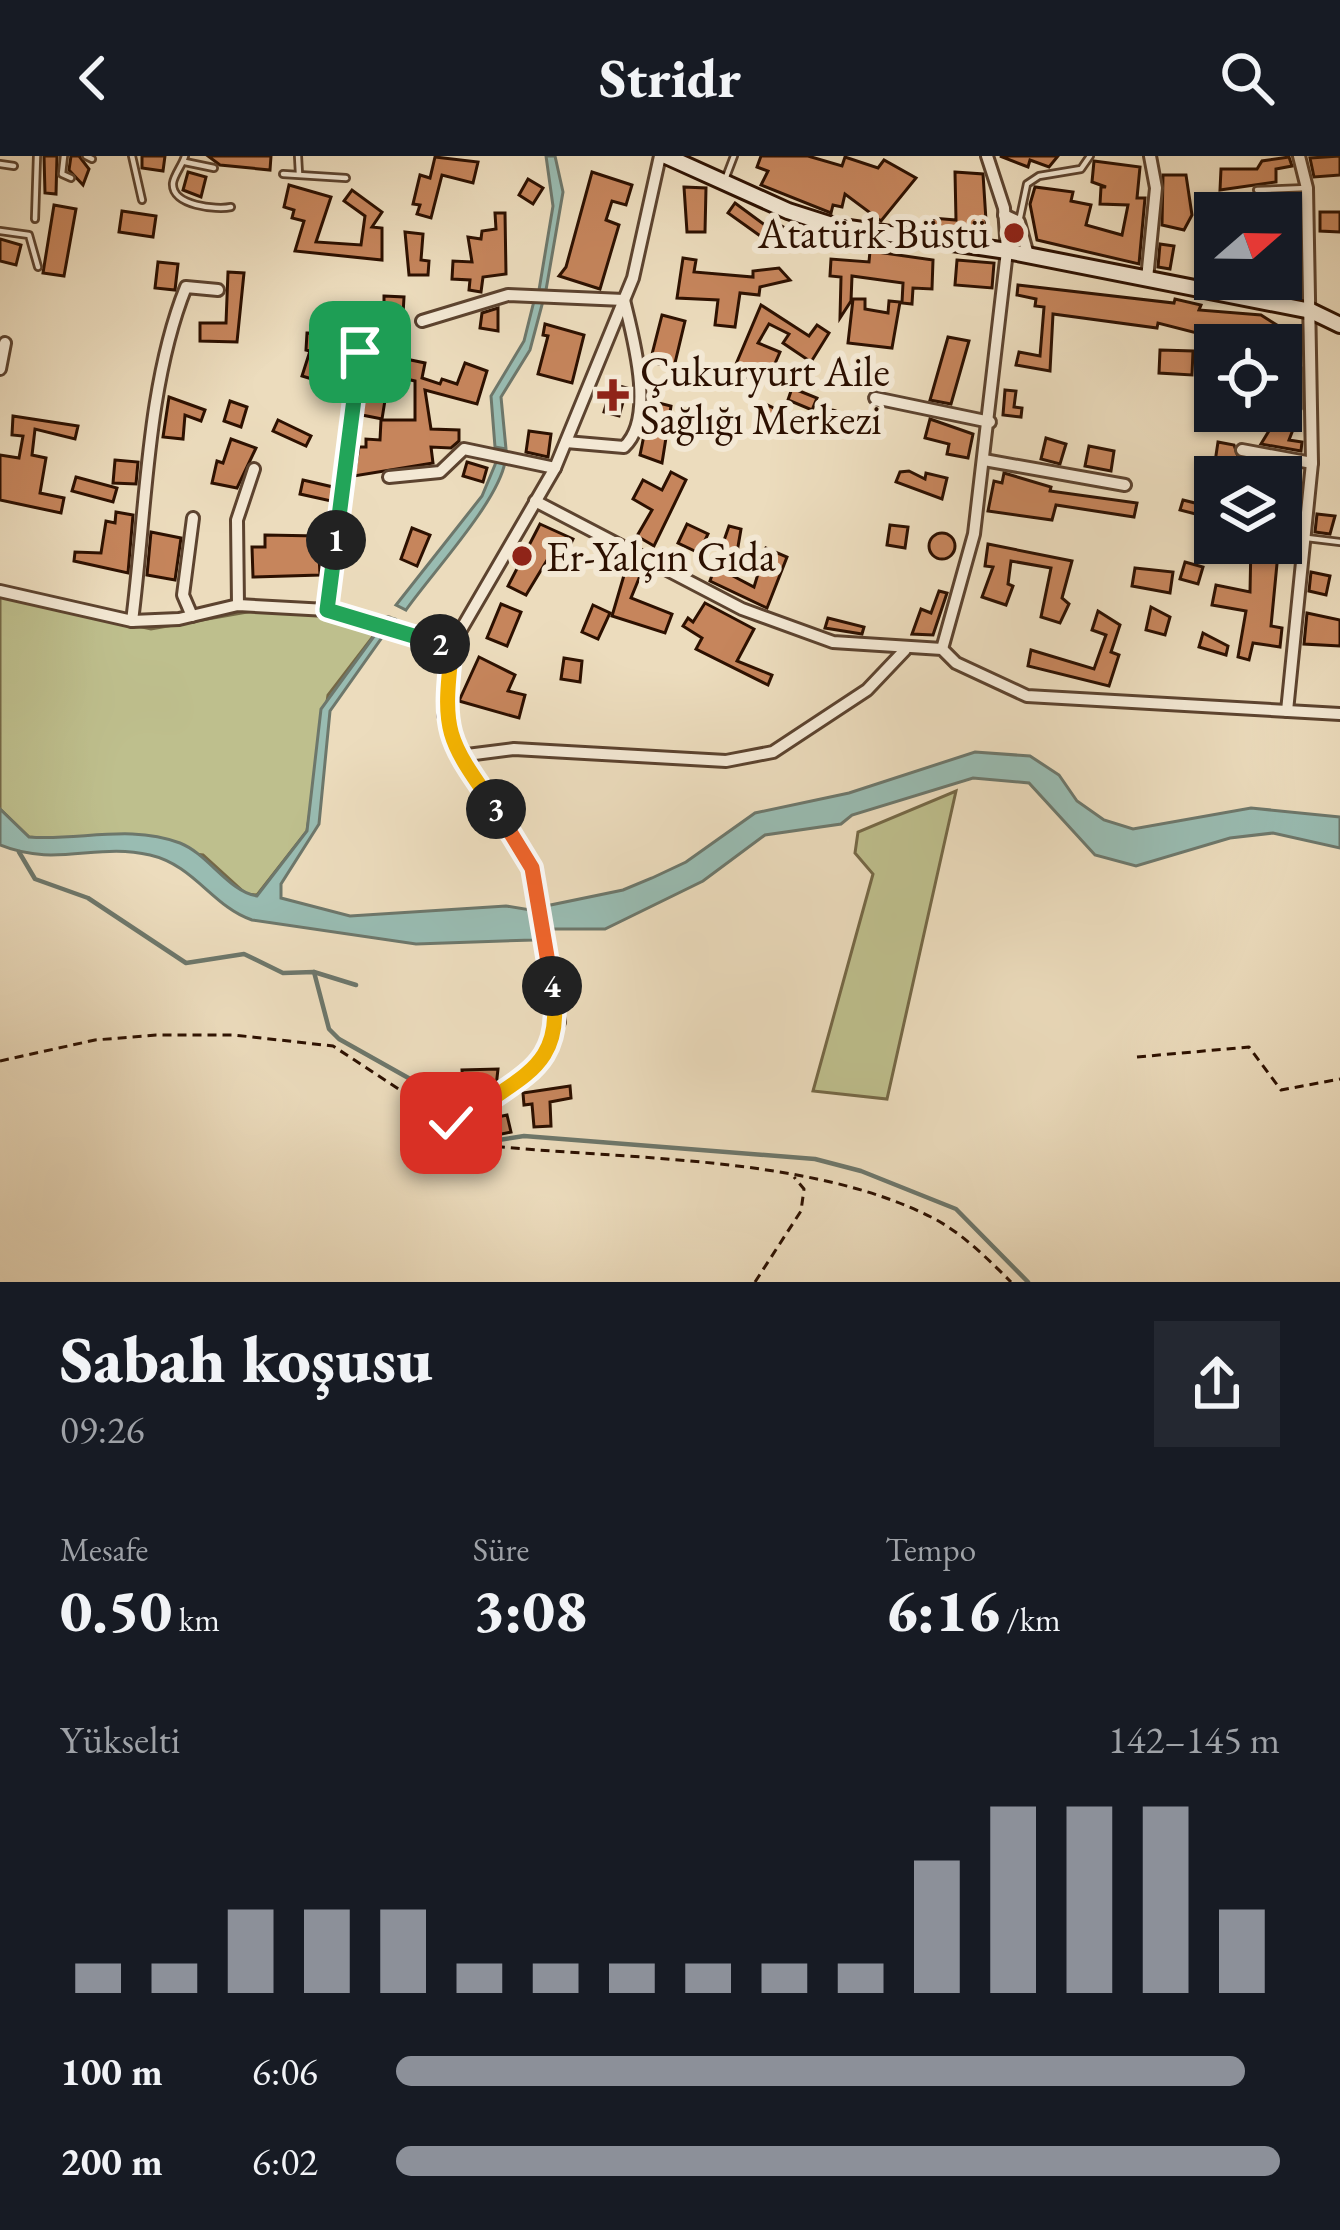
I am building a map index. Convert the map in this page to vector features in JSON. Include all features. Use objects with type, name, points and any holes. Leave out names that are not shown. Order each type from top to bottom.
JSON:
[{"type":"main road","points":[[663,156],[835,226],[1007,251],[1337,320]]},
{"type":"street","points":[[457,1128],[533,1071],[559,1022],[532,868],[514,833],[459,756],[444,715],[452,647],[555,468],[625,300],[663,156]]},
{"type":"street","points":[[942,650],[974,534],[1007,251],[1004,215],[987,156]]},
{"type":"street","points":[[1147,279],[1156,188],[1150,156]]},
{"type":"street","points":[[1299,156],[1307,188],[1312,464],[1302,530]]},
{"type":"street","points":[[1004,215],[1019,222],[1028,255]]},
{"type":"street","points":[[132,621],[160,381],[178,309],[187,287],[218,290]]},
{"type":"street","points":[[422,321],[477,300],[625,300]]},
{"type":"street","points":[[566,442],[624,447],[632,440],[641,389],[625,300]]},
{"type":"street","points":[[0,369],[5,343]]},
{"type":"street","points":[[327,610],[360,352]]},
{"type":"street","points":[[874,398],[990,422]]},
{"type":"street","points":[[389,477],[440,472],[464,449],[555,468]]},
{"type":"street","points":[[1241,450],[1312,464]]},
{"type":"street","points":[[984,460],[1125,485]]},
{"type":"street","points":[[238,605],[237,520],[254,469]]},
{"type":"street","points":[[535,501],[742,608],[833,641],[942,650],[956,663],[1027,695],[1340,714]]},
{"type":"street","points":[[192,616],[183,595],[193,518]]},
{"type":"street","points":[[1287,711],[1299,564]]},
{"type":"street","points":[[0,591],[132,621],[192,616],[238,605],[327,610],[452,647]]},
{"type":"street","points":[[459,756],[514,749],[726,761],[773,752],[867,690],[904,650]]},
{"type":"lane","points":[[35,219],[37,156]]},
{"type":"lane","points":[[64,156],[62,174],[71,178]]},
{"type":"lane","points":[[132,156],[142,200]]},
{"type":"lane","points":[[298,156],[299,175]]},
{"type":"lane","points":[[723,182],[734,156]]},
{"type":"lane","points":[[1019,222],[1028,184],[1039,176],[1081,169],[1090,156]]},
{"type":"lane","points":[[214,168],[185,159],[173,182],[182,200],[232,207]]},
{"type":"lane","points":[[0,164],[14,166]]},
{"type":"lane","points":[[284,174],[346,178]]},
{"type":"lane","points":[[1257,190],[1307,188]]},
{"type":"lane","points":[[0,231],[29,235],[38,267]]},
{"type":"lane","points":[[1302,537],[1340,542]]},
{"type":"path","points":[[0,1061],[95,1040],[156,1035],[234,1035],[333,1046],[481,1145],[793,1175],[872,1191],[937,1220],[1011,1282]]},
{"type":"path","points":[[1137,1057],[1249,1047],[1281,1090],[1340,1079]]},
{"type":"path","points":[[755,1282],[801,1211],[804,1189],[793,1175]]},
{"type":"green space","points":[[0,596],[151,629],[270,608],[388,617],[328,695],[307,831],[257,895],[246,894],[203,855],[29,837],[0,809]]},
{"type":"green space","points":[[956,791],[887,1099],[813,1091],[873,874],[855,853],[858,832]]},
{"type":"water","points":[[546,156],[555,156],[563,192],[546,290],[539,290],[553,206]]},
{"type":"water","points":[[534,301],[543,301],[530,350],[501,397],[506,449],[495,447],[491,396],[524,341]]},
{"type":"water","points":[[497,460],[505,462],[500,478],[477,517],[406,610],[396,605],[482,496]]},
{"type":"water","points":[[388,617],[395,619],[330,711],[319,824],[281,884],[281,898],[350,916],[506,906],[531,910],[538,930],[533,940],[416,944],[252,920],[226,906],[179,868],[150,855],[112,851],[40,854],[0,845],[0,809],[29,837],[161,837],[190,848],[237,888],[257,896],[307,831],[321,709]]},
{"type":"water","points":[[975,752],[1030,756],[1059,775],[1077,801],[1104,820],[1133,829],[1251,808],[1340,817],[1340,848],[1273,833],[1230,838],[1136,866],[1095,855],[1029,783],[973,778],[852,815],[841,824],[765,835],[703,881],[605,929],[546,929],[541,907],[623,890],[652,878],[686,862],[755,813],[849,793]]},
{"type":"building","points":[[44,156],[57,156],[56,194],[45,193]]},
{"type":"building","points":[[71,156],[79,156],[89,169],[83,185],[69,170]]},
{"type":"building","points":[[142,156],[165,156],[163,171],[142,168]]},
{"type":"building","points":[[208,156],[271,156],[270,170],[220,165]]},
{"type":"building","points":[[761,156],[808,156],[842,166],[845,157],[878,168],[884,160],[916,178],[881,221],[845,194],[842,207],[833,205],[831,213],[761,185],[768,171],[757,167]]},
{"type":"building","points":[[1000,156],[1058,156],[1049,167],[1030,160],[1028,167]]},
{"type":"building","points":[[1340,156],[1340,175],[1314,177],[1310,158]]},
{"type":"building","points":[[435,157],[478,162],[473,183],[442,175],[431,218],[417,214],[420,205],[413,204],[420,175],[430,178]]},
{"type":"building","points":[[1289,157],[1292,166],[1276,169],[1276,182],[1220,190],[1221,169],[1257,169],[1262,161]]},
{"type":"building","points":[[1094,161],[1140,167],[1137,198],[1145,198],[1139,264],[1037,240],[1030,204],[1035,187],[1073,192],[1071,201],[1091,205],[1086,225],[1122,235],[1128,205],[1100,204],[1101,187],[1106,187],[1092,182]]},
{"type":"building","points":[[188,172],[206,177],[201,197],[183,190]]},
{"type":"building","points":[[592,172],[632,185],[626,205],[612,201],[606,220],[619,225],[600,289],[559,276],[566,267]]},
{"type":"building","points":[[955,172],[983,174],[987,236],[932,229],[933,218],[956,220]]},
{"type":"building","points":[[1163,175],[1186,175],[1192,215],[1184,230],[1162,225]]},
{"type":"building","points":[[528,179],[543,188],[533,204],[519,195]]},
{"type":"building","points":[[289,185],[331,197],[316,242],[361,245],[365,216],[344,201],[352,190],[382,212],[372,227],[382,228],[382,260],[295,251],[304,221],[292,218],[294,210],[284,207]]},
{"type":"building","points":[[684,187],[706,188],[705,232],[687,232]]},
{"type":"building","points":[[735,203],[769,228],[773,221],[792,232],[780,250],[728,213]]},
{"type":"building","points":[[54,205],[76,209],[64,276],[43,273]]},
{"type":"building","points":[[122,211],[156,216],[153,237],[119,232]]},
{"type":"building","points":[[1320,212],[1340,212],[1340,232],[1320,231]]},
{"type":"building","points":[[495,213],[505,213],[506,274],[483,277],[481,292],[469,290],[470,280],[452,279],[453,261],[472,262],[468,237],[481,239],[482,231],[496,229]]},
{"type":"building","points":[[405,232],[423,234],[421,260],[429,261],[428,275],[409,275]]},
{"type":"building","points":[[0,239],[21,245],[16,265],[0,261]]},
{"type":"building","points":[[1160,244],[1174,246],[1170,269],[1158,267]]},
{"type":"building","points":[[870,251],[933,260],[932,289],[913,288],[912,304],[902,303],[903,283],[852,276],[851,301],[840,318],[841,277],[830,276],[831,259],[869,262]]},
{"type":"building","points":[[683,258],[696,260],[694,272],[753,277],[753,271],[779,268],[790,280],[760,287],[759,295],[740,293],[735,327],[715,325],[718,300],[677,298]]},
{"type":"building","points":[[957,260],[994,263],[992,288],[955,285]]},
{"type":"building","points":[[158,262],[178,264],[175,290],[155,288]]},
{"type":"building","points":[[228,272],[244,273],[237,342],[200,341],[200,323],[226,323]]},
{"type":"building","points":[[1018,285],[1174,303],[1175,299],[1201,305],[1199,310],[1261,315],[1275,324],[1194,324],[1194,332],[1158,323],[1157,328],[1053,314],[1050,371],[1016,365],[1019,352],[1040,356],[1044,307],[1035,306],[1036,299],[1017,295]]},
{"type":"building","points":[[384,296],[404,297],[403,315],[384,314]]},
{"type":"building","points":[[853,299],[865,299],[865,309],[888,313],[889,301],[900,302],[892,348],[848,343]]},
{"type":"building","points":[[761,305],[809,336],[817,325],[829,333],[811,362],[783,343],[789,334],[769,324],[758,343],[780,352],[770,375],[751,366],[743,382],[731,376]]},
{"type":"building","points":[[498,308],[498,331],[480,328],[482,313]]},
{"type":"building","points":[[662,315],[685,321],[674,367],[650,362]]},
{"type":"building","points":[[545,324],[584,335],[572,383],[538,374],[548,336],[543,335]]},
{"type":"building","points":[[307,333],[330,334],[325,383],[302,376],[310,351],[306,350]]},
{"type":"building","points":[[948,337],[969,341],[951,404],[930,400]]},
{"type":"building","points":[[1160,350],[1193,351],[1192,375],[1159,373]]},
{"type":"building","points":[[406,359],[425,363],[422,378],[440,384],[442,379],[457,384],[465,363],[487,371],[477,404],[425,390],[431,429],[459,430],[459,441],[451,448],[431,447],[433,463],[354,476],[359,447],[366,447],[366,439],[380,440],[381,420],[415,420],[415,381],[402,378]]},
{"type":"building","points":[[612,384],[627,388],[619,416],[604,412]]},
{"type":"building","points":[[792,388],[817,398],[812,410],[788,400]]},
{"type":"building","points":[[365,390],[386,394],[382,419],[362,415]]},
{"type":"building","points":[[1005,390],[1016,391],[1014,407],[1022,408],[1021,417],[1003,415]]},
{"type":"building","points":[[169,397],[205,410],[201,421],[185,415],[183,439],[163,437]]},
{"type":"building","points":[[230,401],[247,407],[241,427],[224,421]]},
{"type":"building","points":[[651,401],[671,406],[662,463],[640,455]]},
{"type":"building","points":[[761,402],[778,410],[771,428],[754,420]]},
{"type":"building","points":[[831,410],[840,413],[840,431],[831,434],[822,431],[819,422],[822,413]]},
{"type":"building","points":[[13,416],[78,426],[75,439],[35,429],[32,455],[46,458],[40,493],[64,498],[61,513],[0,500],[0,455],[19,458],[23,436],[12,435]]},
{"type":"building","points":[[930,419],[973,434],[968,458],[947,454],[949,444],[925,438]]},
{"type":"building","points":[[278,420],[311,436],[306,446],[273,431]]},
{"type":"building","points":[[529,431],[551,434],[548,457],[526,452]]},
{"type":"building","points":[[1268,432],[1292,432],[1289,440],[1302,442],[1301,451],[1261,444]]},
{"type":"building","points":[[1046,438],[1066,444],[1060,464],[1041,459]]},
{"type":"building","points":[[231,439],[256,448],[237,488],[212,483],[217,461],[223,463]]},
{"type":"building","points":[[1218,442],[1234,445],[1238,456],[1216,456]]},
{"type":"building","points":[[1089,446],[1114,451],[1111,471],[1085,466]]},
{"type":"building","points":[[115,460],[138,462],[136,484],[113,483]]},
{"type":"building","points":[[467,462],[487,468],[483,482],[463,476]]},
{"type":"building","points":[[671,472],[686,480],[654,546],[637,536],[652,510],[633,499],[643,480],[662,490]]},
{"type":"building","points":[[900,472],[925,479],[926,473],[947,478],[942,499],[896,482]]},
{"type":"building","points":[[1004,473],[1051,487],[1050,491],[1137,503],[1134,517],[1056,505],[1052,520],[988,511],[994,481],[1002,483]]},
{"type":"building","points":[[76,477],[117,488],[113,502],[72,491]]},
{"type":"building","points":[[303,480],[333,487],[331,501],[300,494]]},
{"type":"building","points":[[1183,500],[1194,503],[1194,514],[1180,510]]},
{"type":"building","points":[[116,512],[133,515],[128,573],[74,561],[75,552],[101,553],[106,521],[115,523]]},
{"type":"building","points":[[1317,514],[1335,516],[1330,534],[1315,532]]},
{"type":"building","points":[[540,524],[573,539],[561,566],[549,557],[526,595],[508,586]]},
{"type":"building","points":[[687,524],[708,534],[699,553],[678,543]]},
{"type":"building","points":[[890,525],[908,527],[905,548],[887,545]]},
{"type":"building","points":[[729,526],[741,529],[733,576],[754,587],[766,548],[787,557],[767,608],[710,581]]},
{"type":"building","points":[[412,528],[430,535],[417,566],[401,559]]},
{"type":"building","points":[[151,532],[181,538],[175,580],[147,575]]},
{"type":"building","points":[[942,533],[955,546],[942,559],[929,546]]},
{"type":"building","points":[[265,535],[318,536],[320,575],[253,577],[252,547],[265,547]]},
{"type":"building","points":[[988,544],[1072,561],[1062,598],[1069,604],[1060,623],[1041,617],[1051,568],[1011,561],[1008,584],[1013,586],[1006,605],[982,597],[993,567],[985,566]]},
{"type":"building","points":[[1185,562],[1203,567],[1198,584],[1180,579]]},
{"type":"building","points":[[1251,564],[1277,564],[1271,626],[1282,628],[1280,647],[1253,643],[1249,660],[1238,657],[1246,611],[1212,605],[1216,585],[1250,592]]},
{"type":"building","points":[[627,565],[642,571],[631,598],[672,614],[665,633],[612,616]]},
{"type":"building","points":[[1135,568],[1173,572],[1170,593],[1132,586]]},
{"type":"building","points":[[1311,572],[1330,576],[1326,595],[1309,591]]},
{"type":"building","points":[[939,591],[947,593],[933,635],[912,634],[921,609],[931,613]]},
{"type":"building","points":[[705,603],[754,629],[737,661],[772,675],[768,685],[696,649],[702,638],[683,626],[688,618],[693,622]]},
{"type":"building","points":[[501,604],[521,612],[507,646],[487,638]]},
{"type":"building","points":[[593,605],[610,613],[598,639],[582,632]]},
{"type":"building","points":[[1151,607],[1170,617],[1165,635],[1146,630]]},
{"type":"building","points":[[1098,611],[1120,625],[1111,652],[1119,655],[1109,686],[1028,666],[1031,650],[1094,669],[1106,635],[1092,630]]},
{"type":"building","points":[[1307,613],[1340,620],[1340,646],[1304,644]]},
{"type":"building","points":[[828,618],[864,627],[862,634],[825,628]]},
{"type":"building","points":[[1203,633],[1228,646],[1226,655],[1199,647]]},
{"type":"building","points":[[479,657],[515,675],[508,691],[525,695],[519,718],[459,701]]},
{"type":"building","points":[[564,658],[582,661],[580,682],[561,679]]},
{"type":"building","points":[[498,1069],[496,1087],[463,1088],[462,1070]]},
{"type":"building","points":[[570,1086],[571,1098],[550,1102],[551,1126],[534,1127],[532,1104],[524,1105],[523,1093]]},
{"type":"building","points":[[507,1115],[511,1132],[492,1136],[488,1119]]},
{"type":"waterway","points":[[19,852],[35,879],[88,898],[186,963],[244,954],[283,973],[314,972],[356,985]]},
{"type":"waterway","points":[[314,972],[329,1029],[339,1039],[412,1080],[450,1110],[471,1108],[476,1131],[492,1141],[524,1136],[815,1159],[861,1171],[956,1209],[1028,1282]]},
{"type":"place","name":"Atatürk Büstü","points":[[1014,233]]},
{"type":"place","name":"Çukuryurt Aile Sağlığı Merkezi","points":[[613,395]]},
{"type":"place","name":"Er-Yalçın Gıda","points":[[522,556]]},
{"type":"route","points":[[360,352],[327,610],[452,647],[444,715],[459,756],[514,833],[532,868],[559,1022],[533,1071],[457,1128],[451,1123]]}]
